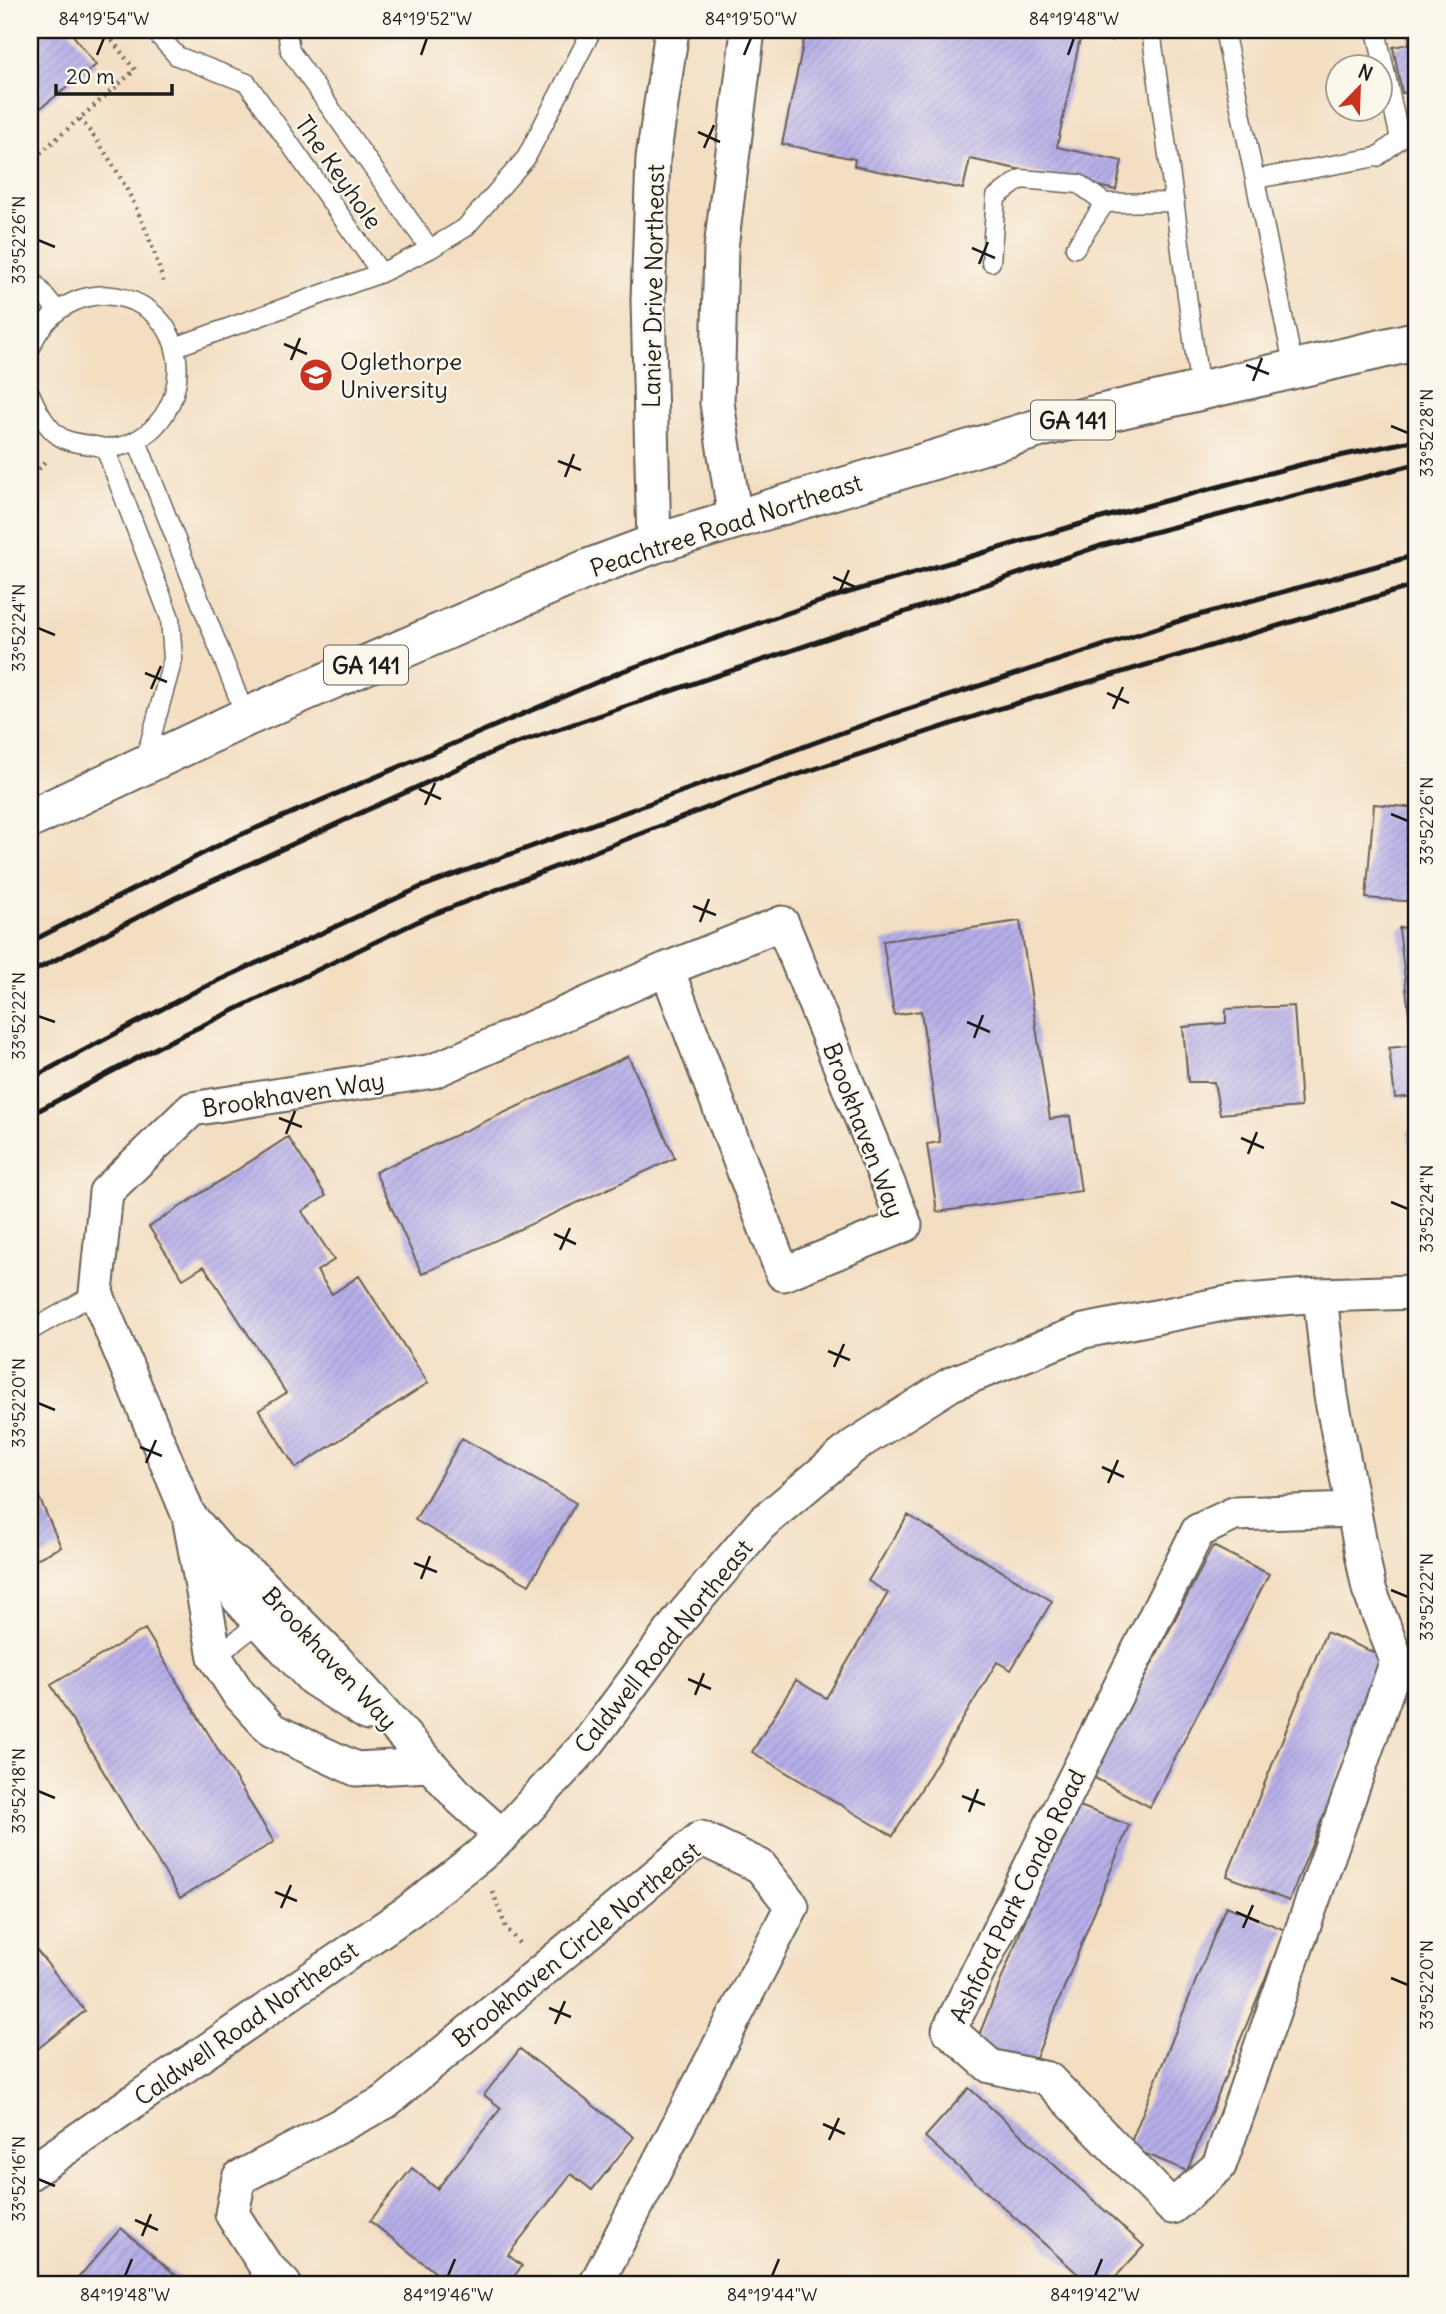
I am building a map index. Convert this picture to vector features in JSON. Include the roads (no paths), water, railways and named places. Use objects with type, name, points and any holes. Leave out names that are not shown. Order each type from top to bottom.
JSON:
[{"type":"highway","name":"Peachtree Road Northeast","points":[[30,819],[246,717],[587,569],[654,544],[1044,427],[1416,341]]},
{"type":"street","name":"Lanier Drive Northeast","points":[[654,544],[648,300],[653,158],[672,30]]},
{"type":"street","points":[[735,519],[717,404],[720,248],[748,30]]},
{"type":"street","name":"Brookhaven Way","points":[[429,1765],[356,1769],[272,1730],[238,1693],[215,1657],[189,1516],[96,1293],[106,1192],[192,1109],[433,1071],[667,970],[782,923],[905,1225],[783,1274],[667,970]]},
{"type":"street","name":"Caldwell Road Northeast","points":[[30,2173],[409,1911],[502,1836],[588,1743],[681,1618],[761,1524],[855,1445],[951,1384],[1084,1331],[1233,1302],[1320,1295],[1416,1292]]},
{"type":"street","name":"Ashford Park Condo Road","points":[[1320,1295],[1331,1396],[1354,1510],[1369,1589],[1397,1661],[1219,2166],[1172,2207],[1048,2079],[990,2066],[949,2030],[1198,1531],[1234,1514],[1354,1510]]},
{"type":"street","name":"Brookhaven Way","points":[[189,1516],[220,1553],[258,1581],[270,1613],[337,1661],[429,1765],[502,1836]]},
{"type":"street","name":"Brookhaven Circle Northeast","points":[[284,2284],[265,2265],[232,2214],[239,2178],[385,2102],[701,1838],[760,1866],[792,1906],[596,2284]]},
{"type":"lane","name":"The Keyhole","points":[[160,30],[160,37],[177,56],[247,83],[381,273]]},
{"type":"lane","name":"The Keyhole","points":[[288,30],[290,51],[430,249]]},
{"type":"lane","points":[[175,347],[381,273],[465,228],[526,158],[592,30]]},
{"type":"lane","points":[[1152,30],[1200,391]]},
{"type":"lane","points":[[1224,30],[1294,369]]},
{"type":"lane","points":[[1255,179],[1377,157],[1400,139],[1377,30]]},
{"type":"lane","points":[[991,262],[996,197],[1021,179],[1079,184],[1105,203],[1175,202]]},
{"type":"lane","points":[[1075,248],[1105,203]]},
{"type":"lane","points":[[30,278],[57,310]]},
{"type":"lane","points":[[30,350],[35,334],[57,310],[80,298],[100,295],[126,299],[143,306],[163,324],[175,347],[179,368],[176,394],[169,411],[151,431],[136,441],[105,448],[63,439],[42,419],[30,393]]},
{"type":"lane","points":[[136,441],[246,717]]},
{"type":"lane","points":[[105,448],[170,618],[173,636],[173,659],[144,763]]},
{"type":"lane","points":[[30,1332],[96,1293]]},
{"type":"lane","points":[[215,1657],[270,1613]]},
{"type":"railway","points":[[30,942],[231,839],[623,671],[833,597],[1094,520],[1311,462],[1416,440]]},
{"type":"railway","points":[[30,973],[175,898],[500,749],[1100,546],[1416,464]]},
{"type":"railway","points":[[30,1079],[196,991],[421,887],[893,714],[1185,619],[1416,555]]},
{"type":"railway","points":[[30,1115],[158,1047],[429,916],[763,786],[991,711],[1416,585]]},
{"type":"place","name":"Oglethorpe University","points":[[316,375]]}]
